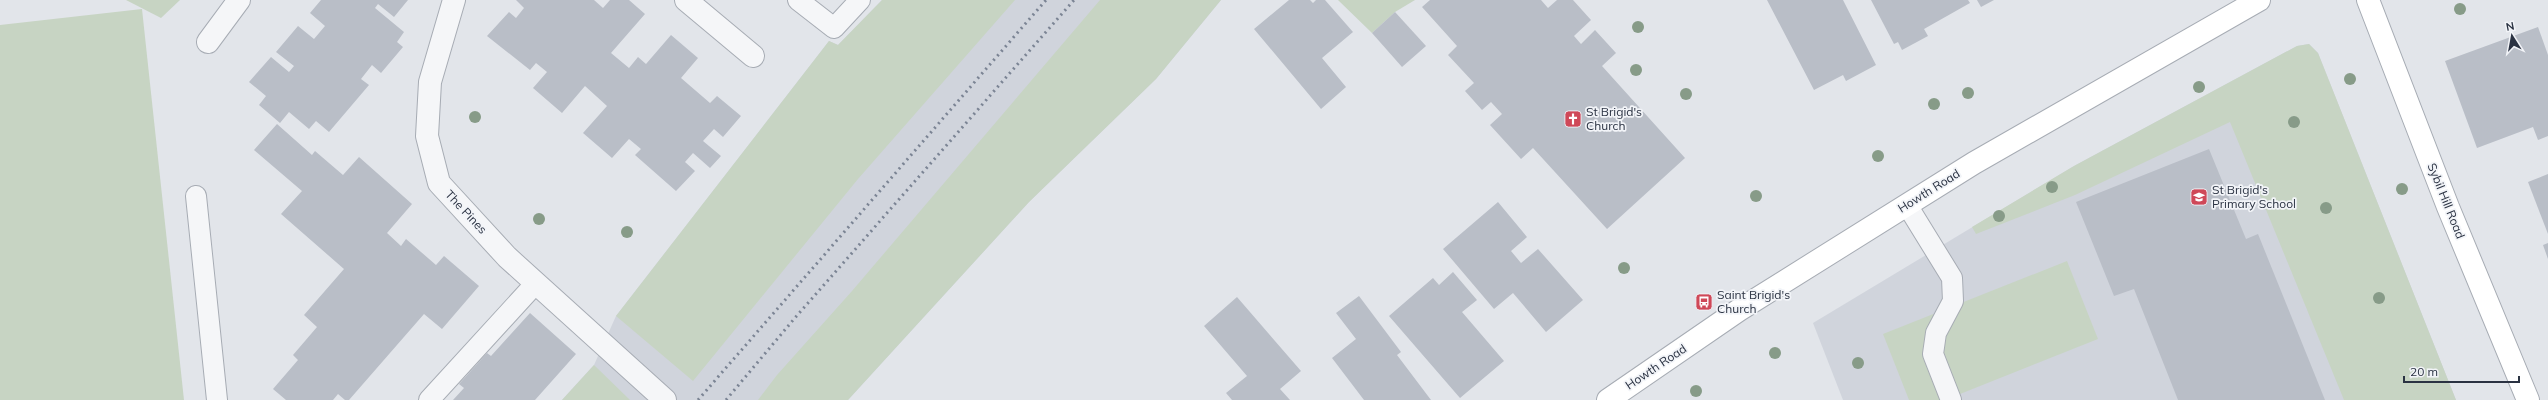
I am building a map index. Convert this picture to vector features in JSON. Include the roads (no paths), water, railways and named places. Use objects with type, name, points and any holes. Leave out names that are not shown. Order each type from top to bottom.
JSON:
[{"type":"main road","name":"Howth Road","points":[[1608,400],[1740,310],[1974,163],[2259,0]]},
{"type":"main road","name":"Sybil Hill Road","points":[[2368,0],[2448,207],[2528,400]]},
{"type":"street","points":[[208,42],[239,0]]},
{"type":"street","name":"The Pines","points":[[454,0],[430,82],[427,136],[439,183],[507,257],[630,371],[665,400]]},
{"type":"street","points":[[686,0],[753,56]]},
{"type":"lane","points":[[798,0],[834,28],[860,0]]},
{"type":"lane","points":[[196,196],[217,400]]},
{"type":"lane","points":[[1907,205],[1952,278],[1953,301],[1936,334],[1933,354],[1951,400]]},
{"type":"lane","points":[[429,400],[536,283]]},
{"type":"railway","points":[[698,400],[1046,0]]},
{"type":"railway","points":[[726,400],[794,319],[1074,0]]},
{"type":"place","name":"St Brigid's Church","points":[[1573,119]]},
{"type":"place","name":"St Brigid's Primary School","points":[[2199,197]]},
{"type":"place","name":"Saint Brigid's Church","points":[[1704,302]]}]
